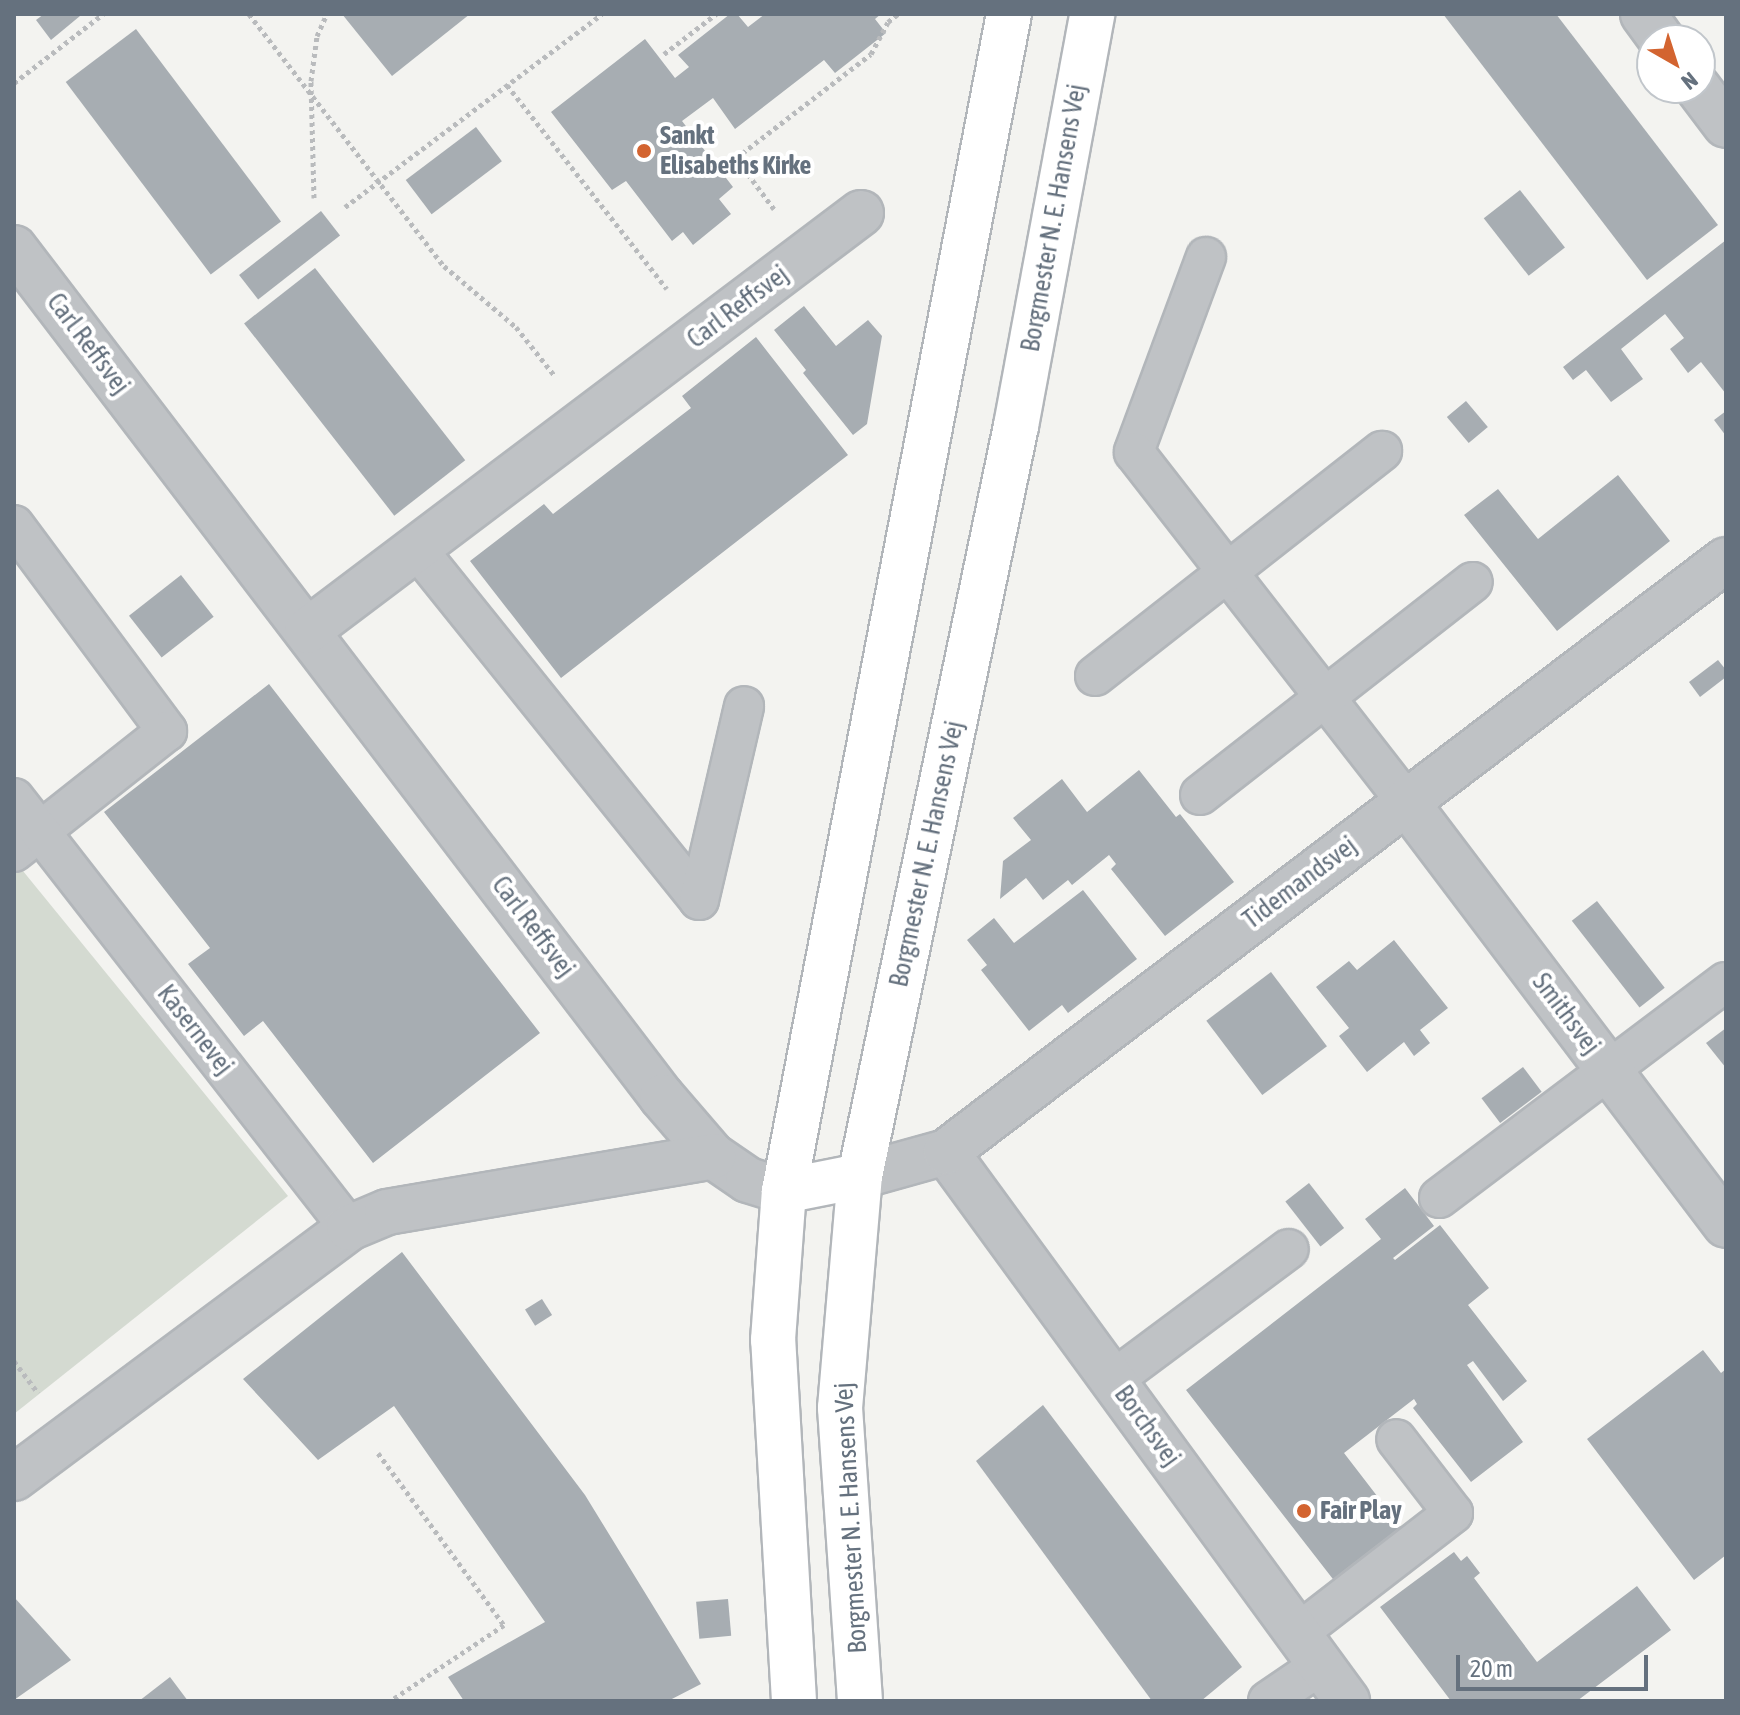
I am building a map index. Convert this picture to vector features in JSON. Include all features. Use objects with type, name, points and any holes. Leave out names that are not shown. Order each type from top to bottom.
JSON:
[{"type":"street","points":[[794,1701],[773,1340],[784,1191],[1009,14]]},
{"type":"street","name":"Borgmester N. E. Hansens Vej","points":[[860,1701],[840,1408],[860,1176],[1016,426],[1092,14]]},
{"type":"street","points":[[1710,104],[1726,125]]},
{"type":"street","name":"Carl Reffsvej","points":[[307,631],[861,213]]},
{"type":"street","name":"Carl Reffsvej","points":[[14,248],[662,1097],[713,1156],[748,1180],[784,1191]]},
{"type":"street","name":"Tidemandsvej","points":[[860,1176],[946,1152],[1726,560]]},
{"type":"street","name":"Smithsvej","points":[[1406,802],[1726,1225]]},
{"type":"street","name":"Borchsvej","points":[[946,1152],[1347,1701]]},
{"type":"street","points":[[14,1478],[349,1228],[387,1212],[713,1156]]},
{"type":"street","points":[[784,1191],[860,1176]]},
{"type":"lane","points":[[1206,257],[1134,452],[1406,802]]},
{"type":"lane","points":[[1095,676],[1382,451]]},
{"type":"lane","points":[[14,525],[167,731],[27,842]]},
{"type":"lane","points":[[417,549],[699,900],[744,706]]},
{"type":"lane","points":[[1200,795],[1473,582]]},
{"type":"lane","name":"Kasernevej","points":[[14,798],[27,842],[349,1228]]},
{"type":"lane","points":[[1439,1198],[1726,982]]},
{"type":"lane","points":[[1113,1380],[1289,1249]]},
{"type":"lane","points":[[1268,1701],[1309,1649],[1453,1513],[1396,1439]]},
{"type":"path","points":[[15,81],[103,14]]},
{"type":"path","points":[[249,14],[444,266],[516,327],[588,418]]},
{"type":"path","points":[[314,198],[311,94],[317,36],[327,14]]},
{"type":"path","points":[[345,207],[602,14]]},
{"type":"path","points":[[664,54],[716,14]]},
{"type":"path","points":[[808,255],[736,158],[871,54],[888,22],[898,14]]},
{"type":"path","points":[[507,85],[703,334]]},
{"type":"path","points":[[378,1453],[504,1625],[390,1701]]},
{"type":"shaded area","points":[[14,860],[288,1196],[14,1414]]},
{"type":"building","points":[[44,14],[80,16],[51,40],[36,20]]},
{"type":"building","points":[[342,14],[470,14],[392,76]]},
{"type":"building","name":"Sankt Elisabeths Kirke","points":[[730,14],[737,14],[748,27],[765,14],[881,14],[875,19],[886,33],[835,73],[824,60],[735,129],[713,98],[682,121],[733,187],[719,199],[731,214],[693,245],[683,232],[672,241],[626,181],[612,190],[551,112],[645,39],[675,78],[689,67],[678,55]]},
{"type":"building","points":[[1443,14],[1556,14],[1718,225],[1647,280]]},
{"type":"building","points":[[136,29],[281,221],[211,274],[66,82]]},
{"type":"building","points":[[476,127],[502,161],[432,214],[406,180]]},
{"type":"building","points":[[1520,190],[1565,248],[1529,276],[1484,218]]},
{"type":"building","points":[[321,211],[340,235],[258,299],[239,275]]},
{"type":"building","points":[[1726,240],[1726,394],[1701,362],[1688,373],[1670,349],[1684,338],[1665,314],[1621,349],[1643,379],[1611,402],[1586,370],[1573,380],[1563,367]]},
{"type":"building","points":[[315,268],[465,460],[394,516],[244,323]]},
{"type":"building","points":[[804,306],[836,346],[868,320],[882,336],[867,424],[853,435],[803,373],[806,370],[774,330]]},
{"type":"building","points":[[756,337],[848,455],[561,678],[470,561],[544,504],[553,514],[691,408],[682,396]]},
{"type":"building","points":[[1466,401],[1488,427],[1469,443],[1447,417]]},
{"type":"building","points":[[1726,411],[1726,436],[1714,420]]},
{"type":"building","points":[[1618,475],[1670,541],[1557,631],[1464,515],[1498,489],[1538,539]]},
{"type":"building","points":[[181,575],[214,617],[162,657],[129,616]]},
{"type":"building","points":[[1718,660],[1726,670],[1726,677],[1700,697],[1689,682]]},
{"type":"building","points":[[269,684],[540,1033],[373,1163],[263,1021],[244,1036],[188,964],[210,948],[104,812]]},
{"type":"building","points":[[1139,770],[1176,817],[1180,814],[1234,882],[1165,936],[1111,869],[1116,864],[1109,855],[1072,885],[1068,880],[1043,900],[1026,878],[1000,899],[1003,861],[1031,840],[1013,818],[1062,779],[1087,812]]},
{"type":"building","points":[[1083,890],[1137,959],[1068,1013],[1062,1005],[1029,1031],[981,970],[987,965],[967,940],[994,918],[1014,943]]},
{"type":"building","points":[[1597,901],[1665,988],[1640,1007],[1572,921]]},
{"type":"building","points":[[1394,940],[1448,1008],[1420,1030],[1430,1043],[1414,1056],[1404,1042],[1367,1072],[1339,1036],[1349,1028],[1316,987],[1349,961],[1357,970]]},
{"type":"building","points":[[1271,972],[1327,1046],[1262,1095],[1206,1021]]},
{"type":"building","points":[[1726,1028],[1726,1068],[1706,1043]]},
{"type":"building","points":[[1523,1067],[1542,1092],[1500,1123],[1481,1098]]},
{"type":"building","points":[[1309,1183],[1344,1228],[1320,1246],[1285,1201]]},
{"type":"building","points":[[1405,1188],[1434,1226],[1393,1258],[1395,1260],[1440,1225],[1489,1288],[1468,1305],[1527,1381],[1503,1401],[1473,1361],[1467,1365],[1523,1442],[1471,1482],[1413,1408],[1417,1404],[1414,1399],[1344,1453],[1404,1531],[1336,1583],[1186,1390],[1381,1239],[1365,1219]]},
{"type":"building","points":[[402,1252],[585,1495],[701,1684],[668,1701],[464,1701],[448,1677],[545,1622],[394,1406],[318,1460],[243,1379]]},
{"type":"building","points":[[542,1299],[552,1315],[535,1326],[525,1310]]},
{"type":"building","points":[[1703,1350],[1721,1373],[1726,1369],[1726,1555],[1694,1580],[1587,1439]]},
{"type":"building","points":[[1043,1405],[1242,1667],[1201,1701],[1152,1701],[976,1461]]},
{"type":"building","points":[[1454,1552],[1461,1561],[1467,1556],[1480,1573],[1474,1578],[1537,1662],[1637,1586],[1671,1630],[1577,1701],[1451,1701],[1380,1607]]},
{"type":"building","points":[[14,1597],[71,1660],[14,1700]]},
{"type":"building","points":[[728,1599],[731,1636],[699,1639],[696,1602]]},
{"type":"building","points":[[170,1677],[188,1701],[139,1701]]},
{"type":"place","name":"Sankt Elisabeths Kirke","points":[[644,151]]},
{"type":"place","name":"Fair Play","points":[[1304,1511]]}]
